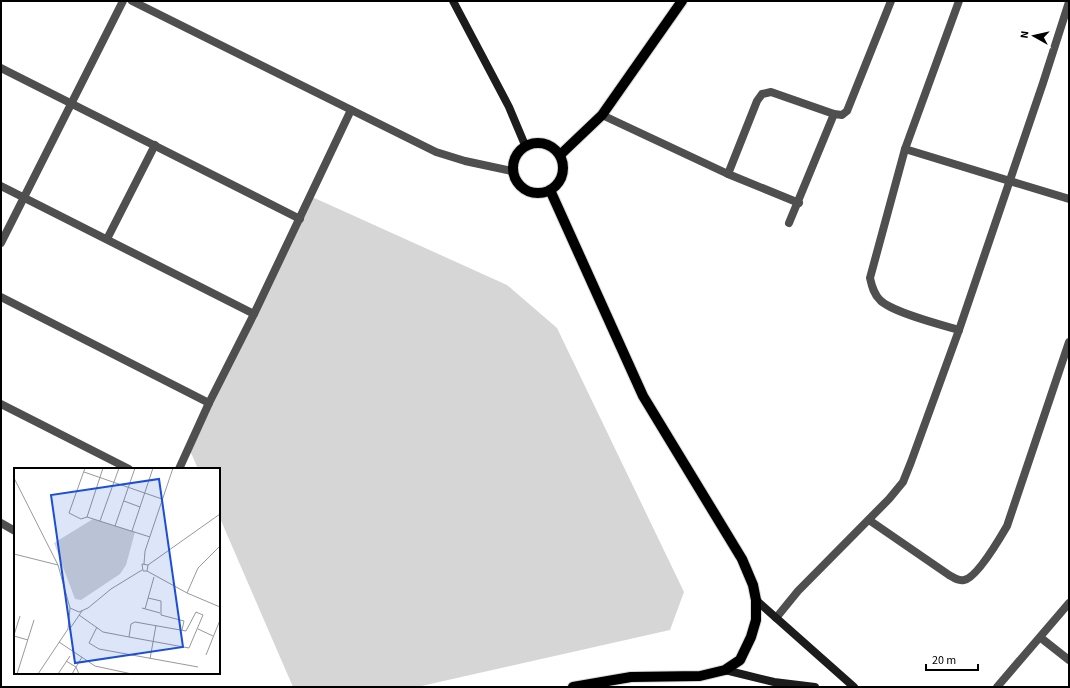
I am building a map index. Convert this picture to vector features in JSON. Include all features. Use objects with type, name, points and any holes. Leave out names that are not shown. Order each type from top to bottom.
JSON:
[{"type":"main road","points":[[453,1],[509,107],[525,145]]},
{"type":"main road","points":[[560,155],[602,115],[682,1]]},
{"type":"main road","points":[[535,142],[544,143],[554,148],[560,155],[563,165],[562,175],[558,184],[541,194],[531,193],[522,188],[512,171],[513,161],[518,152],[525,145],[535,142]]},
{"type":"main road","points":[[550,190],[643,396],[742,559],[753,585],[756,600],[756,620],[751,637],[740,660],[725,670],[700,676],[631,677],[573,687]]},
{"type":"main road","points":[[756,600],[854,687]]},
{"type":"main road","points":[[725,670],[774,682],[815,687]]},
{"type":"street","points":[[1,243],[123,1]]},
{"type":"street","points":[[132,1],[436,152],[465,161],[512,171]]},
{"type":"street","points":[[728,174],[757,101],[762,94],[771,92],[834,114],[842,115],[847,111],[891,1]]},
{"type":"street","points":[[959,1],[905,149],[870,278],[874,292],[881,302],[895,309],[959,330]]},
{"type":"street","points":[[776,618],[798,591],[890,499],[903,482],[959,330],[1069,2]]},
{"type":"street","points":[[1,68],[300,218]]},
{"type":"street","points":[[179,468],[209,403],[254,314],[351,110]]},
{"type":"street","points":[[790,223],[834,114]]},
{"type":"street","points":[[602,115],[728,174],[799,203]]},
{"type":"street","points":[[107,239],[155,145]]},
{"type":"street","points":[[905,149],[1069,199]]},
{"type":"street","points":[[1,186],[254,314]]},
{"type":"street","points":[[1,297],[209,403]]},
{"type":"street","points":[[869,520],[958,580],[965,580],[973,575],[995,547],[1007,526],[1069,342]]},
{"type":"street","points":[[1,404],[127,468]]},
{"type":"street","points":[[1,523],[14,530]]},
{"type":"street","points":[[997,687],[1041,638],[1069,603]]},
{"type":"street","points":[[1041,638],[1069,660]]},
{"type":"shaded area","points":[[310,196],[507,285],[557,328],[684,592],[670,630],[417,687],[293,687],[220,518],[220,468],[198,468],[188,446]]}]
